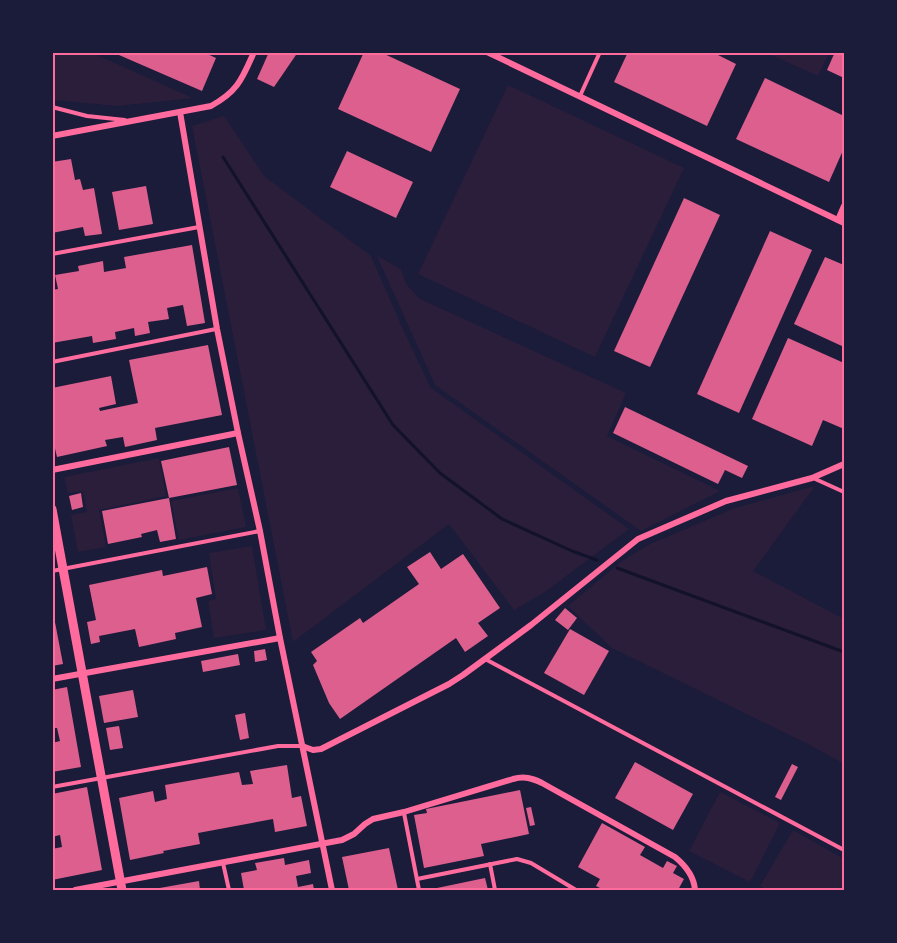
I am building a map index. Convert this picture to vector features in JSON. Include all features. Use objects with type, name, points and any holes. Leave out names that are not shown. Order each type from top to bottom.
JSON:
[{"type":"street","points":[[52,136],[212,106],[236,87],[254,52]]},
{"type":"street","points":[[487,52],[841,221],[844,206]]},
{"type":"street","points":[[180,112],[217,329],[332,891]]},
{"type":"street","points":[[52,470],[238,433]]},
{"type":"street","points":[[302,746],[316,750],[326,747],[449,684],[531,625],[639,538],[726,501],[812,478],[844,464]]},
{"type":"street","points":[[52,509],[122,886]]},
{"type":"street","points":[[52,679],[280,638]]},
{"type":"street","points":[[75,891],[122,886],[223,862],[342,840],[354,834],[369,821],[513,779],[529,778],[675,857],[689,870],[694,891]]},
{"type":"lane","points":[[580,96],[600,52]]},
{"type":"lane","points":[[52,107],[87,116],[128,120]]},
{"type":"lane","points":[[52,254],[200,227]]},
{"type":"lane","points":[[52,362],[217,329]]},
{"type":"lane","points":[[812,478],[844,492]]},
{"type":"lane","points":[[52,571],[260,531]]},
{"type":"lane","points":[[484,658],[844,849]]},
{"type":"lane","points":[[52,787],[278,746],[302,746]]},
{"type":"lane","points":[[404,812],[419,891]]},
{"type":"lane","points":[[417,879],[517,859],[524,860],[576,891]]},
{"type":"lane","points":[[223,862],[228,891]]},
{"type":"lane","points":[[490,864],[495,891]]},
{"type":"shaded area","points":[[52,53],[95,53],[193,98],[117,106],[53,100]]},
{"type":"shaded area","points":[[767,53],[829,53],[818,76]]},
{"type":"shaded area","points":[[508,85],[684,168],[595,357],[418,274]]},
{"type":"shaded area","points":[[224,116],[264,176],[371,256],[431,388],[629,529],[545,592],[514,610],[449,524],[293,642],[192,126]]},
{"type":"shaded area","points":[[377,256],[401,269],[406,284],[420,299],[626,393],[607,436],[720,491],[641,531],[435,385]]},
{"type":"shaded area","points":[[159,458],[166,496],[99,510],[106,547],[78,552],[71,515],[87,512],[83,491],[68,493],[64,477]]},
{"type":"shaded area","points":[[815,486],[753,571],[844,619],[844,764],[612,648],[568,606],[622,561],[650,544],[735,508]]},
{"type":"shaded area","points":[[238,488],[246,527],[179,540],[171,501]]},
{"type":"shaded area","points":[[252,546],[266,630],[214,638],[208,601],[216,599],[209,553]]},
{"type":"shaded area","points":[[720,792],[780,823],[750,882],[689,851]]},
{"type":"shaded area","points":[[793,830],[844,859],[844,890],[768,890],[760,886]]},
{"type":"building","points":[[112,52],[203,52],[216,58],[202,91]]},
{"type":"building","points":[[269,52],[298,52],[274,87],[257,79]]},
{"type":"building","points":[[364,52],[380,52],[460,89],[431,152],[338,109]]},
{"type":"building","points":[[628,52],[712,52],[736,64],[707,126],[614,82]]},
{"type":"building","points":[[835,52],[844,52],[844,78],[827,70]]},
{"type":"building","points":[[765,78],[844,116],[844,148],[829,182],[736,139]]},
{"type":"building","points":[[347,151],[413,182],[396,218],[330,187]]},
{"type":"building","points":[[71,159],[75,180],[80,179],[83,190],[94,188],[102,234],[85,236],[83,227],[52,233],[52,162]]},
{"type":"building","points":[[146,186],[153,224],[119,230],[112,192]]},
{"type":"building","points":[[684,198],[720,215],[650,367],[614,351]]},
{"type":"building","points":[[770,231],[812,250],[739,413],[697,394]]},
{"type":"building","points":[[192,245],[205,323],[187,326],[183,305],[167,308],[169,319],[148,322],[150,333],[135,336],[134,328],[115,332],[116,339],[93,343],[92,336],[52,343],[52,290],[58,289],[55,275],[79,271],[78,266],[103,261],[104,272],[126,268],[124,257]]},
{"type":"building","points":[[825,257],[844,265],[844,347],[794,324]]},
{"type":"building","points":[[788,338],[844,363],[844,429],[823,420],[812,446],[752,419]]},
{"type":"building","points":[[208,345],[222,415],[155,428],[157,440],[125,447],[123,437],[105,440],[107,446],[57,457],[52,436],[52,388],[111,376],[116,404],[99,408],[100,411],[138,403],[129,360]]},
{"type":"building","points":[[625,407],[748,466],[742,478],[725,470],[718,484],[613,433]]},
{"type":"building","points":[[229,447],[237,485],[169,498],[161,461]]},
{"type":"building","points":[[81,493],[83,507],[72,510],[69,496]]},
{"type":"building","points":[[169,498],[176,539],[160,542],[157,530],[141,534],[142,537],[108,544],[102,511]]},
{"type":"building","points":[[430,552],[441,569],[463,554],[500,608],[478,623],[488,636],[465,652],[456,638],[340,719],[329,703],[313,665],[317,661],[311,652],[360,618],[363,623],[419,584],[407,567]]},
{"type":"building","points":[[207,567],[212,594],[196,598],[202,627],[175,633],[176,639],[139,647],[135,629],[99,636],[100,642],[91,644],[87,622],[96,620],[89,585],[162,570],[163,576]]},
{"type":"building","points":[[565,608],[577,618],[568,630],[555,620]]},
{"type":"building","points":[[52,617],[54,617],[63,664],[52,666]]},
{"type":"building","points":[[570,629],[609,651],[584,695],[544,673]]},
{"type":"building","points":[[265,649],[267,660],[255,662],[254,651]]},
{"type":"building","points":[[238,654],[240,665],[203,672],[201,661]]},
{"type":"building","points":[[67,687],[81,767],[52,772],[52,743],[60,741],[57,728],[52,728],[52,690]]},
{"type":"building","points":[[133,690],[138,717],[104,723],[99,696]]},
{"type":"building","points":[[245,713],[249,738],[240,740],[235,715]]},
{"type":"building","points":[[119,726],[123,748],[110,750],[106,728]]},
{"type":"building","points":[[635,762],[693,794],[673,830],[615,798]]},
{"type":"building","points":[[792,764],[798,767],[781,800],[775,797]]},
{"type":"building","points":[[287,765],[292,798],[301,796],[307,826],[275,832],[273,819],[198,833],[200,844],[130,860],[119,798],[153,791],[155,802],[167,799],[165,785],[239,772],[242,785],[253,784],[250,771]]},
{"type":"building","points":[[87,787],[102,870],[52,880],[52,849],[62,847],[60,835],[52,837],[52,794]]},
{"type":"building","points":[[520,790],[529,834],[481,844],[484,856],[424,868],[414,815],[427,813],[426,809]]},
{"type":"building","points":[[531,807],[535,825],[530,826],[526,808]]},
{"type":"building","points":[[602,823],[645,847],[640,855],[663,868],[667,861],[677,866],[673,873],[684,879],[678,890],[604,890],[596,886],[600,879],[578,867]]},
{"type":"building","points":[[389,848],[398,890],[349,890],[342,857]]},
{"type":"building","points":[[284,858],[285,865],[309,860],[311,873],[296,876],[298,887],[313,884],[314,890],[244,890],[241,873],[257,870],[255,863]]},
{"type":"building","points":[[485,878],[488,890],[437,890],[437,888]]},
{"type":"building","points":[[199,881],[200,890],[154,890],[154,889]]},
{"type":"waterway","points":[[223,157],[393,425],[440,473],[502,519],[597,560]]},
{"type":"waterway","points":[[617,568],[844,652]]}]
